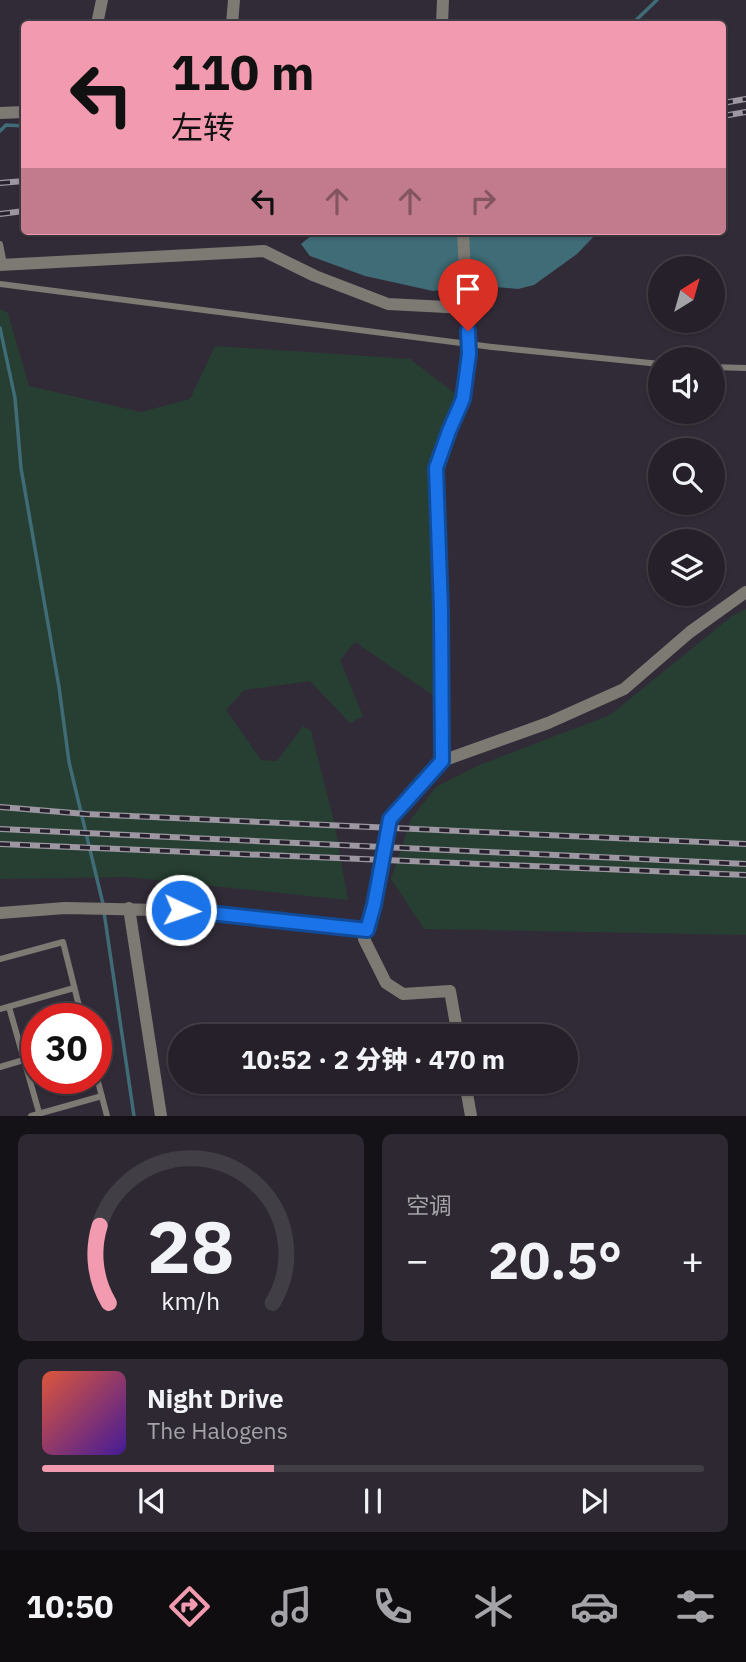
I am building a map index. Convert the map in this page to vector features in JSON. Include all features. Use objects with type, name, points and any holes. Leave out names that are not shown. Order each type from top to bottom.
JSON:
[{"type":"street","points":[[98,21],[102,0]]},
{"type":"street","points":[[232,21],[234,0]]},
{"type":"street","points":[[442,21],[443,0]]},
{"type":"street","points":[[0,113],[21,112]]},
{"type":"street","points":[[442,761],[436,468],[463,399],[469,354],[463,235]]},
{"type":"street","points":[[2,264],[264,251],[315,276],[388,304],[466,308]]},
{"type":"street","points":[[456,1024],[450,991],[403,994],[386,983],[364,939],[374,905],[390,819],[442,761],[548,723],[624,689],[690,632],[746,592]]},
{"type":"street","points":[[0,913],[65,908],[207,911],[367,930]]},
{"type":"street","points":[[129,908],[161,1116]]},
{"type":"street","points":[[467,1094],[471,1116]]},
{"type":"lane","points":[[0,244],[2,264]]},
{"type":"lane","points":[[0,284],[492,347],[648,363]]},
{"type":"lane","points":[[725,367],[746,368]]},
{"type":"lane","points":[[0,959],[63,942],[78,1003]]},
{"type":"lane","points":[[0,1009],[74,988]]},
{"type":"lane","points":[[9,1007],[21,1049]]},
{"type":"lane","points":[[0,1067],[21,1061]]},
{"type":"lane","points":[[34,1094],[40,1115]]},
{"type":"lane","points":[[31,1116],[102,1096],[107,1116]]},
{"type":"green space","points":[[0,309],[8,313],[29,386],[141,412],[190,399],[215,346],[410,359],[457,395],[430,467],[437,698],[355,642],[340,660],[363,716],[350,723],[310,681],[244,690],[226,710],[261,760],[277,761],[303,726],[311,731],[334,821],[348,900],[127,877],[0,879]]},
{"type":"green space","points":[[746,609],[746,935],[424,929],[391,879],[411,819],[436,787],[477,766],[610,715],[732,616]]},
{"type":"water","points":[[312,235],[595,235],[577,254],[534,285],[518,289],[474,285],[433,291],[365,276],[310,256],[301,244]]},
{"type":"waterway","points":[[635,21],[657,0]]},
{"type":"waterway","points":[[0,131],[6,125],[21,126]]},
{"type":"waterway","points":[[0,328],[15,398],[21,468],[59,687],[69,762],[103,904]]},
{"type":"waterway","points":[[104,912],[134,1116]]},
{"type":"railway","points":[[726,102],[746,99]]},
{"type":"railway","points":[[726,115],[746,112]]},
{"type":"railway","points":[[0,183],[21,181]]},
{"type":"railway","points":[[0,214],[21,211]]},
{"type":"railway","points":[[0,807],[86,814],[746,844]]},
{"type":"railway","points":[[0,829],[746,864]]},
{"type":"railway","points":[[0,844],[746,875]]},
{"type":"route","points":[[181,910],[367,930],[390,819],[442,761],[436,468],[463,399],[469,354],[468,331]]}]
